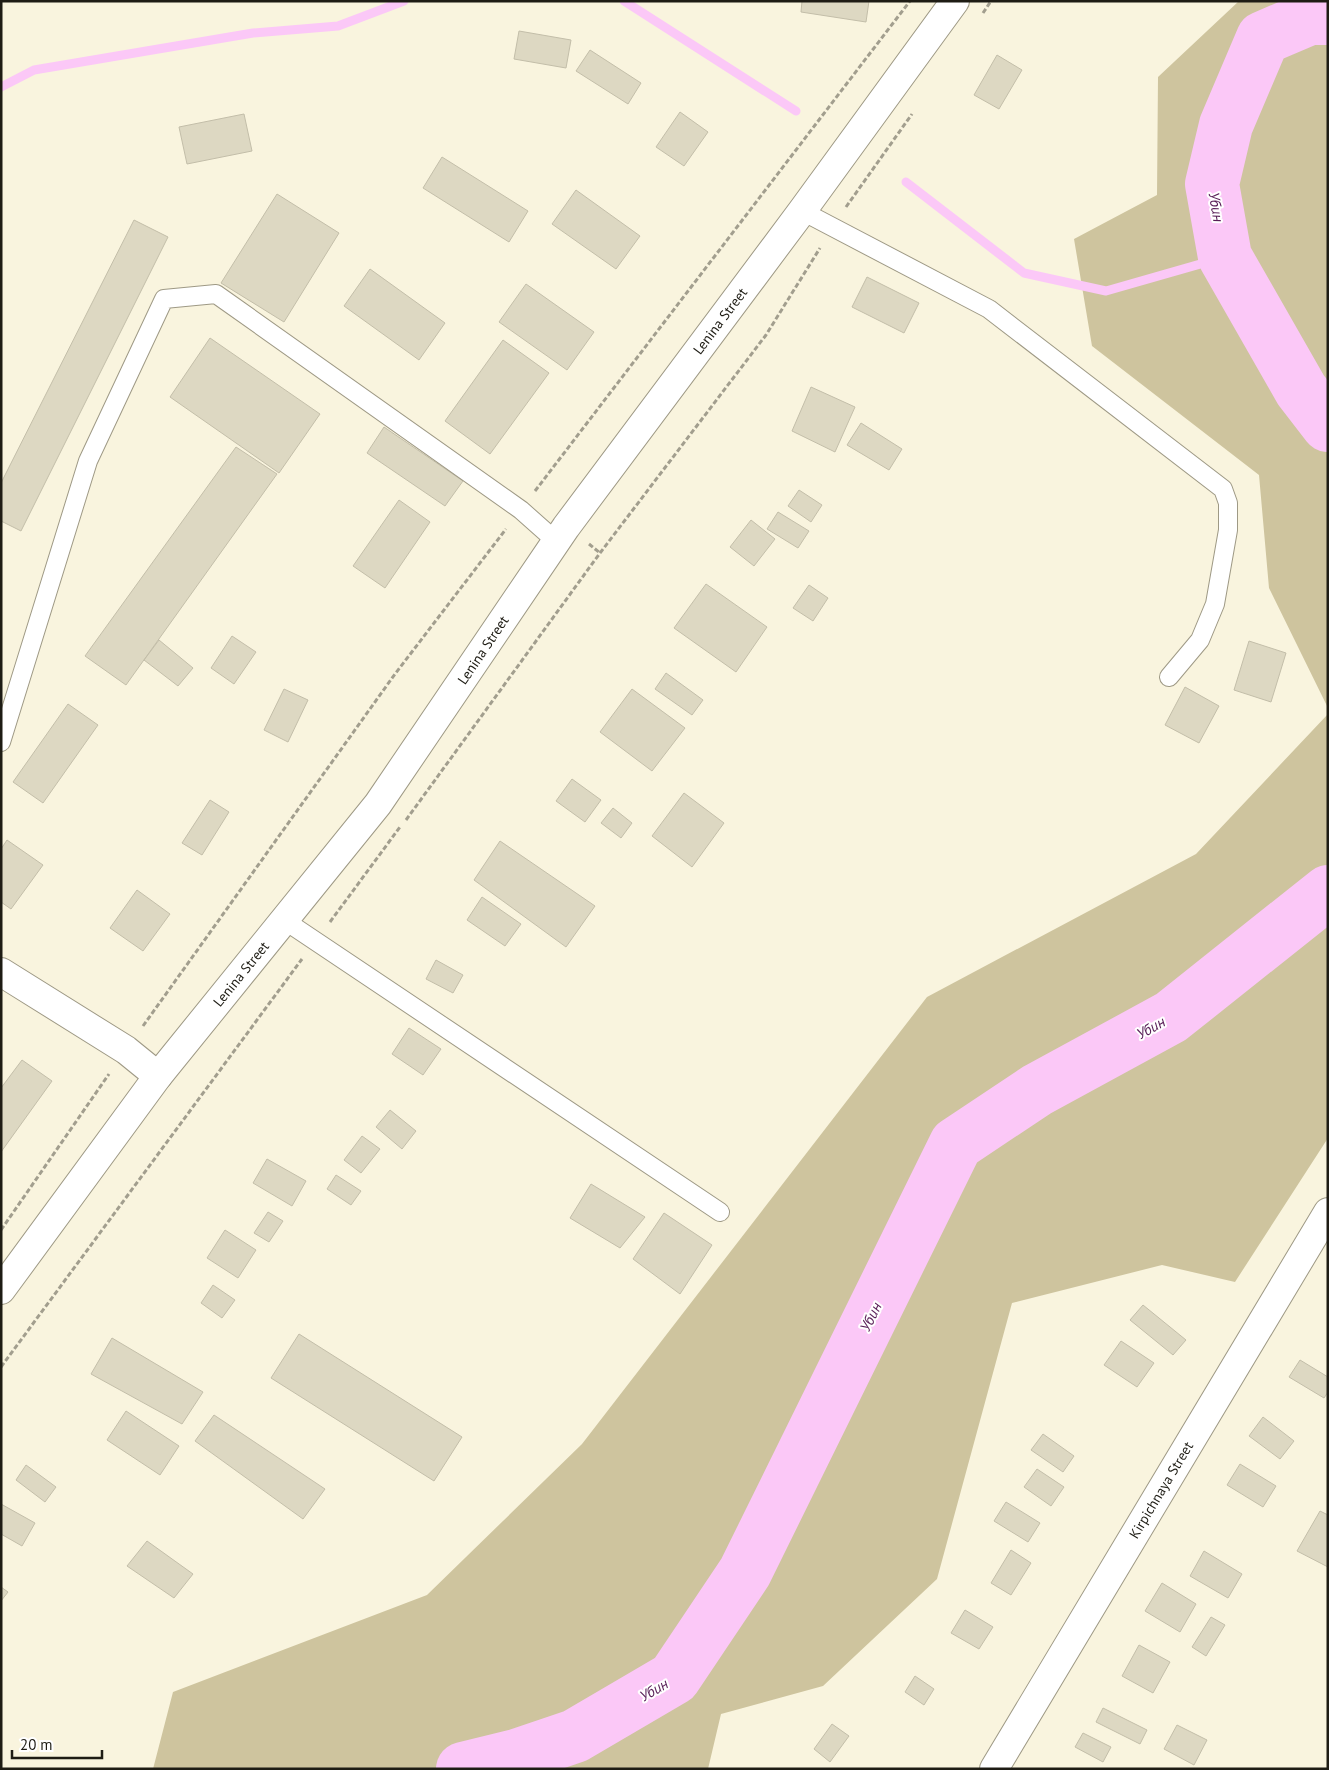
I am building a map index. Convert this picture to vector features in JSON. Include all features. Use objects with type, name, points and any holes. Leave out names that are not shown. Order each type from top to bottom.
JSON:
[{"type":"street","name":"Lenina Street","points":[[1,1290],[158,1076],[378,804],[561,534],[955,1]]},
{"type":"street","points":[[1,972],[126,1050],[158,1076]]},
{"type":"street","name":"Kirpichnaya Street","points":[[994,1769],[1328,1212]]},
{"type":"lane","points":[[802,210],[989,309],[1223,489],[1228,503],[1228,530],[1215,604],[1200,640],[1169,677]]},
{"type":"lane","points":[[1,742],[88,461],[164,299],[216,294],[521,510],[561,534]]},
{"type":"lane","points":[[284,920],[720,1212]]},
{"type":"path","points":[[1,1230],[126,1050],[395,674],[910,1]]},
{"type":"path","points":[[980,17],[992,1]]},
{"type":"path","points":[[328,925],[600,553],[766,335],[832,227],[918,106]]},
{"type":"path","points":[[561,534],[600,553]]},
{"type":"path","points":[[1,1367],[304,957]]},
{"type":"shaded area","points":[[1239,1],[1328,1],[1328,708],[1269,588],[1259,475],[1092,346],[1074,239],[1157,195],[1158,77]]},
{"type":"shaded area","points":[[1328,714],[1328,1138],[1235,1282],[1162,1265],[1012,1303],[937,1579],[823,1686],[721,1714],[708,1769],[153,1769],[173,1692],[427,1595],[582,1444],[927,997],[1196,854]]},
{"type":"building","points":[[802,1],[869,1],[866,22],[801,12]]},
{"type":"building","points":[[519,31],[571,40],[566,68],[514,59]]},
{"type":"building","points":[[590,50],[641,83],[628,104],[576,71]]},
{"type":"building","points":[[997,55],[1022,70],[999,109],[974,95]]},
{"type":"building","points":[[680,112],[708,132],[684,166],[656,147]]},
{"type":"building","points":[[244,114],[252,151],[187,164],[179,127]]},
{"type":"building","points":[[442,157],[528,211],[509,242],[423,188]]},
{"type":"building","points":[[576,190],[640,236],[616,269],[552,224]]},
{"type":"building","points":[[277,194],[339,233],[284,322],[221,283]]},
{"type":"building","points":[[134,220],[168,237],[21,531],[1,521],[1,483]]},
{"type":"building","points":[[370,269],[445,323],[419,360],[344,306]]},
{"type":"building","points":[[867,277],[919,303],[904,333],[852,307]]},
{"type":"building","points":[[526,284],[594,332],[567,370],[499,322]]},
{"type":"building","points":[[210,338],[320,414],[279,473],[170,397]]},
{"type":"building","points":[[503,340],[549,373],[490,454],[445,421]]},
{"type":"building","points":[[811,387],[855,407],[835,452],[792,431]]},
{"type":"building","points":[[861,423],[902,449],[889,470],[847,445]]},
{"type":"building","points":[[384,427],[463,481],[445,506],[367,453]]},
{"type":"building","points":[[236,447],[277,474],[126,685],[85,656]]},
{"type":"building","points":[[799,490],[822,505],[811,522],[788,506]]},
{"type":"building","points":[[399,500],[430,522],[385,588],[353,566]]},
{"type":"building","points":[[778,512],[809,531],[798,548],[767,529]]},
{"type":"building","points":[[751,520],[775,539],[754,566],[730,547]]},
{"type":"building","points":[[706,584],[767,627],[736,672],[674,628]]},
{"type":"building","points":[[809,585],[828,598],[813,621],[793,608]]},
{"type":"building","points":[[232,636],[256,652],[234,684],[211,668]]},
{"type":"building","points":[[159,640],[193,668],[178,686],[144,660]]},
{"type":"building","points":[[1249,641],[1286,653],[1271,702],[1234,690]]},
{"type":"building","points":[[666,673],[703,700],[692,715],[655,689]]},
{"type":"building","points":[[1185,687],[1219,706],[1199,743],[1165,725]]},
{"type":"building","points":[[284,689],[308,700],[288,742],[264,730]]},
{"type":"building","points":[[632,689],[685,728],[652,771],[600,732]]},
{"type":"building","points":[[68,704],[98,725],[43,803],[13,782]]},
{"type":"building","points":[[572,779],[601,800],[585,822],[556,801]]},
{"type":"building","points":[[684,793],[724,823],[692,867],[652,836]]},
{"type":"building","points":[[210,800],[229,812],[202,855],[182,843]]},
{"type":"building","points":[[613,808],[632,823],[621,838],[601,823]]},
{"type":"building","points":[[7,840],[43,865],[11,909],[1,902],[1,849]]},
{"type":"building","points":[[500,841],[595,906],[566,947],[474,880]]},
{"type":"building","points":[[137,890],[170,914],[143,951],[110,928]]},
{"type":"building","points":[[482,897],[521,924],[505,946],[467,920]]},
{"type":"building","points":[[436,960],[463,975],[453,993],[426,979]]},
{"type":"building","points":[[409,1028],[441,1049],[423,1075],[392,1054]]},
{"type":"building","points":[[22,1060],[52,1081],[1,1152],[1,1088]]},
{"type":"building","points":[[390,1110],[416,1131],[402,1149],[376,1127]]},
{"type":"building","points":[[362,1136],[380,1149],[361,1173],[344,1160]]},
{"type":"building","points":[[267,1159],[306,1181],[292,1206],[253,1183]]},
{"type":"building","points":[[336,1175],[361,1191],[351,1205],[327,1189]]},
{"type":"building","points":[[591,1184],[645,1217],[620,1248],[570,1218]]},
{"type":"building","points":[[268,1212],[283,1221],[269,1242],[254,1233]]},
{"type":"building","points":[[664,1213],[712,1245],[680,1294],[633,1259]]},
{"type":"building","points":[[225,1230],[256,1250],[238,1278],[207,1258]]},
{"type":"building","points":[[213,1285],[235,1300],[222,1318],[201,1303]]},
{"type":"building","points":[[1143,1305],[1186,1340],[1173,1355],[1130,1320]]},
{"type":"building","points":[[299,1334],[462,1437],[434,1481],[271,1378]]},
{"type":"building","points":[[112,1338],[203,1392],[182,1424],[91,1374]]},
{"type":"building","points":[[1121,1341],[1154,1363],[1137,1387],[1104,1365]]},
{"type":"building","points":[[1300,1360],[1328,1377],[1328,1392],[1324,1398],[1289,1377]]},
{"type":"building","points":[[126,1411],[179,1446],[160,1475],[107,1440]]},
{"type":"building","points":[[214,1415],[325,1489],[303,1519],[195,1441]]},
{"type":"building","points":[[1263,1417],[1294,1441],[1280,1459],[1249,1436]]},
{"type":"building","points":[[1043,1434],[1074,1456],[1063,1472],[1031,1450]]},
{"type":"building","points":[[1240,1464],[1276,1486],[1263,1507],[1227,1485]]},
{"type":"building","points":[[26,1465],[56,1487],[45,1502],[16,1480]]},
{"type":"building","points":[[1037,1469],[1064,1487],[1051,1506],[1024,1487]]},
{"type":"building","points":[[1006,1502],[1040,1523],[1028,1542],[994,1521]]},
{"type":"building","points":[[1,1504],[35,1523],[22,1546],[1,1534]]},
{"type":"building","points":[[1320,1511],[1328,1515],[1328,1567],[1297,1551]]},
{"type":"building","points":[[147,1541],[193,1574],[174,1598],[127,1566]]},
{"type":"building","points":[[1011,1550],[1031,1563],[1011,1595],[991,1583]]},
{"type":"building","points":[[1204,1551],[1242,1574],[1228,1598],[1190,1576]]},
{"type":"building","points":[[1162,1583],[1196,1604],[1180,1632],[1145,1611]]},
{"type":"building","points":[[1,1587],[8,1592],[1,1601]]},
{"type":"building","points":[[965,1610],[993,1627],[979,1649],[951,1633]]},
{"type":"building","points":[[1211,1617],[1225,1625],[1206,1656],[1192,1647]]},
{"type":"building","points":[[1139,1645],[1170,1662],[1153,1693],[1122,1676]]},
{"type":"building","points":[[915,1676],[934,1689],[924,1705],[905,1692]]},
{"type":"building","points":[[1103,1708],[1147,1730],[1140,1744],[1096,1722]]},
{"type":"building","points":[[832,1724],[849,1736],[830,1762],[814,1749]]},
{"type":"building","points":[[1177,1725],[1207,1740],[1194,1765],[1164,1749]]},
{"type":"building","points":[[1083,1733],[1111,1747],[1103,1762],[1075,1747]]},
{"type":"waterway","points":[[1,87],[34,70],[253,33],[338,26],[404,1]]},
{"type":"waterway","points":[[624,1],[796,111]]},
{"type":"waterway","name":"Убин","points":[[1328,18],[1310,18],[1263,38],[1226,125],[1212,184],[1225,257],[1301,390],[1328,425]]},
{"type":"waterway","points":[[906,182],[1024,273],[1106,291],[1225,257]]},
{"type":"waterway","name":"Убин","points":[[463,1769],[516,1756],[575,1736],[674,1678],[745,1572],[956,1144],[1037,1090],[1171,1017],[1328,892]]}]
